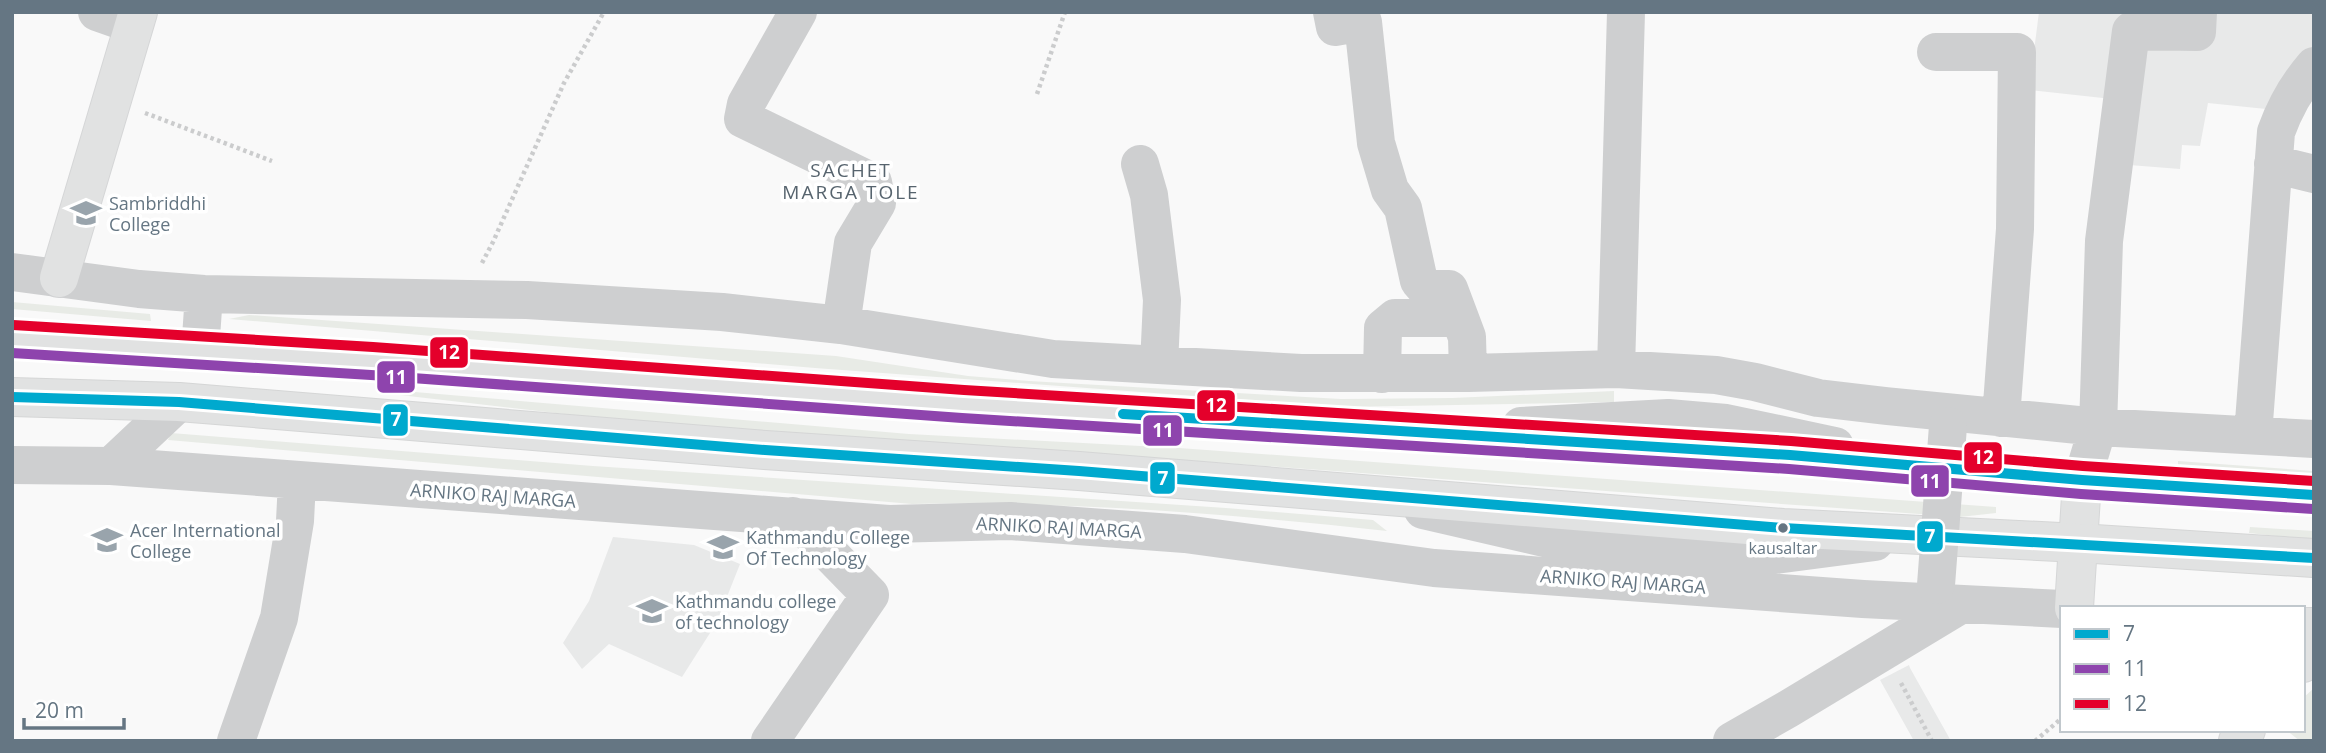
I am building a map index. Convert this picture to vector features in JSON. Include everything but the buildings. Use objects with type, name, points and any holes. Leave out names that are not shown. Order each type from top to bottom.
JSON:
[{"type":"main road","points":[[59,278],[136,19]]},
{"type":"main road","points":[[12,339],[372,361],[963,404],[1790,455],[2082,480],[2314,495]]},
{"type":"main road","points":[[179,402],[200,352]]},
{"type":"main road","points":[[12,397],[179,402],[1783,528],[2314,558]]},
{"type":"main road","points":[[2074,606],[2082,480]]},
{"type":"street","points":[[97,12],[136,19]]},
{"type":"street","points":[[798,12],[746,104],[743,119],[873,182],[877,203],[853,243],[841,325]]},
{"type":"street","points":[[1332,12],[1335,27],[1363,22],[1376,144],[1390,190],[1402,208],[1419,281],[1426,289],[1449,289],[1466,337],[1468,373]]},
{"type":"street","points":[[1616,369],[1626,12]]},
{"type":"street","points":[[2082,480],[2098,426],[2104,241],[2131,31],[2197,32],[2198,12]]},
{"type":"street","points":[[1936,52],[2017,52],[2010,419]]},
{"type":"street","points":[[2253,435],[2276,132],[2284,108],[2297,86],[2314,66]]},
{"type":"street","points":[[1140,164],[1149,195],[1162,300],[1159,365]]},
{"type":"street","points":[[2273,164],[2314,174]]},
{"type":"street","points":[[12,272],[139,289],[204,294],[527,300],[722,312],[841,325],[1053,359],[1301,373],[1468,373],[1616,369],[1716,375],[1818,398],[2010,419],[2314,439]]},
{"type":"street","points":[[200,352],[204,294]]},
{"type":"street","points":[[1382,374],[1383,328],[1395,318],[1460,318]]},
{"type":"street","points":[[111,466],[179,402]]},
{"type":"street","points":[[1732,741],[1884,651],[1949,595],[1948,426]]},
{"type":"street","name":"ARNIKO RAJ MARGA","points":[[12,465],[111,466],[889,524],[1010,521],[1185,534],[1434,568],[1949,595],[2060,609]]},
{"type":"street","points":[[236,741],[279,618],[295,521],[297,481]]},
{"type":"street","points":[[770,741],[870,595],[793,516]]},
{"type":"path","points":[[465,299],[564,83],[604,12]]},
{"type":"path","points":[[1037,94],[1065,12]]},
{"type":"path","points":[[112,101],[272,161]]},
{"type":"path","points":[[1884,651],[1932,741]]},
{"type":"path","points":[[2035,741],[2060,720]]},
{"type":"shaded area","points":[[2039,12],[2314,12],[2314,49],[2266,109],[2208,103],[2200,146],[2182,145],[2180,169],[2104,163],[2112,99],[2029,90]]},
{"type":"shaded area","points":[[12,302],[150,314],[151,321],[12,309]]},
{"type":"shaded area","points":[[249,315],[836,356],[968,376],[1029,381],[1341,399],[1452,398],[1614,391],[1614,402],[1345,407],[815,368],[229,319]]},
{"type":"shaded area","points":[[391,390],[909,434],[1179,448],[1996,507],[1996,513],[1960,517],[1170,459],[784,434],[599,418],[391,394]]},
{"type":"shaded area","points":[[171,433],[593,466],[1226,508],[1373,520],[1387,531],[1150,510],[912,504],[168,440]]},
{"type":"shaded area","points":[[2178,461],[2314,471],[2314,481],[2178,471]]},
{"type":"shaded area","points":[[2250,527],[2314,531],[2314,540],[2249,533]]},
{"type":"shaded area","name":"Kathmandu college of technology","points":[[613,537],[694,545],[740,564],[717,622],[682,677],[609,644],[582,669],[563,643],[589,601]]},
{"type":"shaded area","points":[[1909,665],[1951,741],[1914,741],[1880,680]]},
{"type":"shaded area","points":[[2314,688],[2314,741],[2300,741],[2289,732],[2305,732],[2305,696]]},
{"type":"transit line","name":"12","points":[[13,325],[373,347],[964,390],[1791,441],[2083,466],[2314,481]]},
{"type":"transit line","name":"11","points":[[12,353],[371,375],[962,418],[1789,469],[2081,494],[2313,509]]},
{"type":"transit line","name":"7","points":[[12,397],[179,402],[1783,528],[2314,558]]},
{"type":"transit line","name":"7","points":[[1123,414],[1790,455],[2082,480],[2314,495]]},
{"type":"place","name":"Sambriddhi College","points":[[86,213]]},
{"type":"place","name":"kausaltar","points":[[1783,528]]},
{"type":"place","name":"Acer International College","points":[[107,540]]},
{"type":"place","name":"Kathmandu College Of Technology","points":[[723,547]]},
{"type":"place","name":"Kathmandu college of technology","points":[[652,611]]},
{"type":"district","name":"SACHET MARGA TOLE","points":[[851,181]]}]
